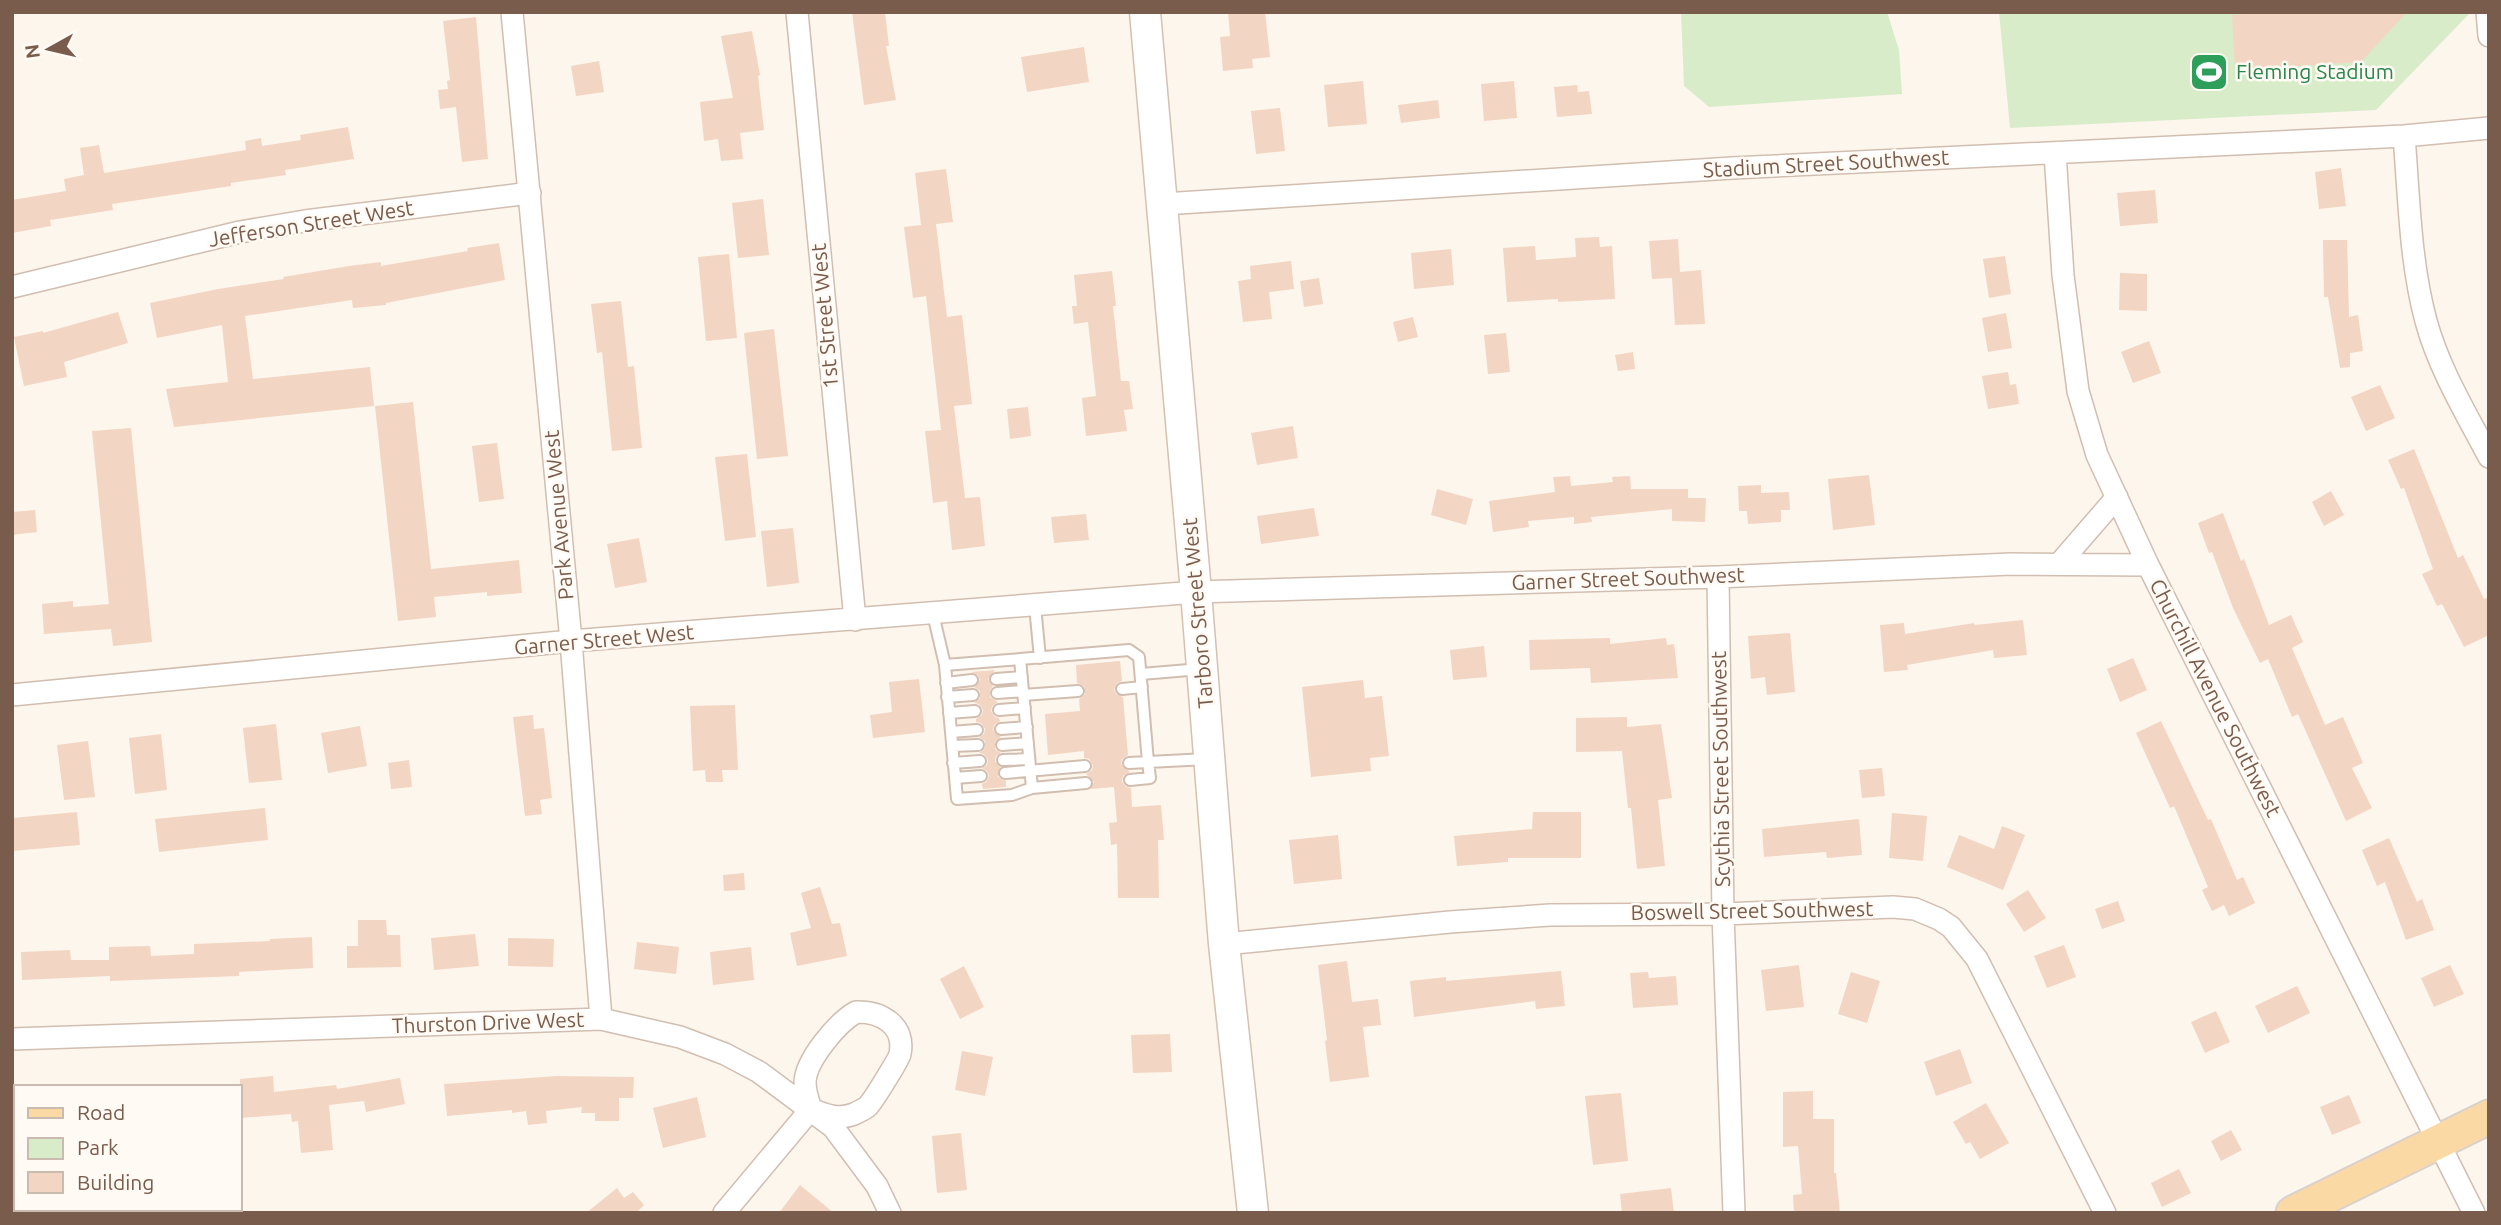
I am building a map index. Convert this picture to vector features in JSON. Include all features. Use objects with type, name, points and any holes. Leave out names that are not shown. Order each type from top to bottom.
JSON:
[{"type":"main road","name":"Tarboro Street West","points":[[1145,12],[1224,944],[1253,1213]]},
{"type":"main road","points":[[2293,1213],[2489,1117]]},
{"type":"street","name":"Park Avenue West","points":[[512,12],[571,641],[601,1018]]},
{"type":"street","name":"1st Street West","points":[[797,12],[855,620]]},
{"type":"street","points":[[2487,12],[2489,36]]},
{"type":"street","name":"Stadium Street Southwest","points":[[1163,204],[1732,168],[2404,136],[2489,128]]},
{"type":"street","points":[[2404,136],[2412,229],[2427,324],[2441,364],[2489,457]]},
{"type":"street","name":"Churchill Avenue Southwest","points":[[2055,153],[2063,275],[2078,391],[2097,455],[2148,565],[2474,1213]]},
{"type":"street","name":"Jefferson Street West","points":[[12,287],[240,232],[305,221],[530,193]]},
{"type":"street","points":[[2059,564],[2117,498]]},
{"type":"street","name":"Garner Street Southwest","points":[[1196,592],[1718,577],[2011,564],[2148,565]]},
{"type":"street","name":"Scythia Street Southwest","points":[[1718,577],[1723,914],[1734,1213]]},
{"type":"street","name":"Garner Street West","points":[[12,695],[571,641],[1196,592]]},
{"type":"street","name":"Boswell Street Southwest","points":[[1224,944],[1549,915],[1723,914],[1894,908],[1925,912],[1951,927],[1977,959],[2105,1213]]},
{"type":"street","points":[[856,1012],[876,1013],[889,1021],[900,1040],[900,1055],[868,1106],[846,1116],[829,1116],[811,1109],[805,1080],[808,1068],[843,1019],[856,1012]]},
{"type":"street","name":"Thurston Drive West","points":[[12,1039],[601,1018],[680,1037],[725,1054],[759,1072],[833,1127],[877,1186],[890,1213]]},
{"type":"street","points":[[724,1213],[811,1109]]},
{"type":"lane","points":[[1035,606],[1040,657]]},
{"type":"lane","points":[[933,614],[945,665],[957,799],[1013,795],[1032,788],[1086,783]]},
{"type":"lane","points":[[945,665],[1129,650],[1139,657],[1150,778],[1130,780]]},
{"type":"lane","points":[[1020,659],[1032,788]]},
{"type":"lane","points":[[1141,674],[1202,669]]},
{"type":"lane","points":[[996,679],[1022,677]]},
{"type":"lane","points":[[946,683],[972,680]]},
{"type":"lane","points":[[1122,689],[1142,687]]},
{"type":"lane","points":[[997,693],[1078,691]]},
{"type":"lane","points":[[947,697],[973,695]]},
{"type":"lane","points":[[999,710],[1025,708]]},
{"type":"lane","points":[[949,713],[975,711]]},
{"type":"lane","points":[[1000,729],[1027,727]]},
{"type":"lane","points":[[951,732],[977,730]]},
{"type":"lane","points":[[1002,745],[1028,743]]},
{"type":"lane","points":[[952,746],[978,745]]},
{"type":"lane","points":[[1003,760],[1030,759]]},
{"type":"lane","points":[[1129,763],[1209,759]]},
{"type":"lane","points":[[954,763],[980,761]]},
{"type":"lane","points":[[1005,773],[1085,766]]},
{"type":"lane","points":[[955,778],[981,776]]},
{"type":"green space","points":[[1681,12],[1887,12],[1899,50],[1902,94],[1709,107],[1684,86]]},
{"type":"green space","name":"Fleming Stadium","points":[[1999,12],[2471,12],[2376,110],[2010,128]]},
{"type":"building","points":[[852,12],[885,12],[889,46],[886,46],[896,100],[864,105]]},
{"type":"building","points":[[1228,12],[1265,12],[1270,57],[1252,59],[1253,68],[1223,71],[1220,37],[1230,36]]},
{"type":"building","points":[[2272,12],[2407,12],[2361,62],[2235,70],[2232,15]]},
{"type":"building","points":[[476,17],[488,159],[462,162],[456,107],[440,109],[438,90],[448,89],[447,81],[450,80],[443,21]]},
{"type":"building","points":[[752,31],[760,75],[764,130],[740,133],[743,159],[721,161],[718,139],[704,141],[700,102],[733,98],[721,36]]},
{"type":"building","points":[[1084,47],[1089,82],[1027,92],[1021,57]]},
{"type":"building","points":[[599,61],[604,92],[576,96],[571,66]]},
{"type":"building","points":[[1363,81],[1367,124],[1328,127],[1324,85]]},
{"type":"building","points":[[1514,81],[1517,118],[1484,121],[1481,84]]},
{"type":"building","points":[[1577,85],[1578,92],[1589,91],[1592,114],[1557,117],[1554,87]]},
{"type":"building","points":[[1438,100],[1440,118],[1401,123],[1398,105]]},
{"type":"building","points":[[1280,108],[1285,151],[1256,154],[1251,111]]},
{"type":"building","points":[[348,127],[354,159],[285,170],[286,175],[231,183],[231,186],[112,204],[113,210],[50,220],[51,226],[12,233],[12,200],[66,191],[64,179],[84,175],[80,148],[99,145],[104,173],[246,150],[245,141],[261,138],[262,146],[301,140],[300,135]]},
{"type":"building","points":[[2341,168],[2346,206],[2319,209],[2315,172]]},
{"type":"building","points":[[946,169],[953,222],[936,224],[947,317],[962,315],[972,404],[954,406],[965,498],[980,497],[985,546],[952,550],[947,501],[933,503],[925,431],[941,430],[926,296],[913,298],[904,227],[921,225],[915,173]]},
{"type":"building","points":[[2155,190],[2158,223],[2120,226],[2117,193]]},
{"type":"building","points":[[763,199],[769,255],[738,258],[732,203]]},
{"type":"building","points":[[1599,237],[1600,247],[1612,246],[1615,299],[1507,302],[1503,248],[1535,246],[1536,260],[1576,257],[1575,238]]},
{"type":"building","points":[[1678,239],[1680,272],[1701,270],[1705,324],[1675,325],[1672,278],[1652,279],[1649,241]]},
{"type":"building","points":[[2323,240],[2347,240],[2349,317],[2358,315],[2363,351],[2350,353],[2350,367],[2340,368],[2328,297],[2324,297]]},
{"type":"building","points":[[499,243],[505,280],[386,305],[353,308],[352,300],[245,316],[253,379],[370,367],[374,406],[174,427],[166,389],[228,382],[222,325],[157,338],[150,303],[284,279],[283,277],[381,262],[381,266]]},
{"type":"building","points":[[1451,249],[1454,285],[1414,289],[1411,253]]},
{"type":"building","points":[[729,254],[737,338],[706,341],[698,257]]},
{"type":"building","points":[[2005,256],[2011,294],[1989,298],[1983,259]]},
{"type":"building","points":[[1291,261],[1294,289],[1269,292],[1272,319],[1243,322],[1238,281],[1251,279],[1250,266]]},
{"type":"building","points":[[1112,271],[1121,381],[1129,381],[1133,409],[1124,410],[1127,431],[1086,436],[1082,398],[1096,396],[1088,322],[1074,324],[1072,306],[1077,306],[1074,275]]},
{"type":"building","points":[[2120,273],[2147,274],[2147,311],[2119,310]]},
{"type":"building","points":[[1319,278],[1323,304],[1304,307],[1300,281]]},
{"type":"building","points":[[621,301],[628,367],[634,366],[642,448],[612,451],[602,352],[597,353],[591,304]]},
{"type":"building","points":[[118,312],[128,343],[64,362],[67,377],[24,386],[14,337],[43,333]]},
{"type":"building","points":[[2006,313],[2012,348],[1988,352],[1982,318]]},
{"type":"building","points":[[1413,317],[1418,337],[1398,342],[1393,322]]},
{"type":"building","points":[[774,329],[788,456],[757,459],[744,333]]},
{"type":"building","points":[[1506,333],[1510,372],[1488,374],[1484,335]]},
{"type":"building","points":[[2149,341],[2161,373],[2133,383],[2121,352]]},
{"type":"building","points":[[1633,352],[1635,369],[1618,371],[1615,355]]},
{"type":"building","points":[[2008,372],[2010,385],[2016,384],[2019,404],[1988,409],[1982,376]]},
{"type":"building","points":[[2380,385],[2395,418],[2366,431],[2351,397]]},
{"type":"building","points":[[413,402],[431,569],[519,560],[522,593],[487,596],[487,592],[434,597],[436,617],[398,621],[375,406]]},
{"type":"building","points":[[1028,407],[1031,436],[1010,439],[1007,409]]},
{"type":"building","points":[[1293,426],[1298,458],[1257,465],[1251,433]]},
{"type":"building","points":[[131,428],[152,642],[113,646],[111,629],[44,634],[42,604],[73,601],[73,607],[109,604],[92,431]]},
{"type":"building","points":[[497,443],[504,499],[479,502],[472,446]]},
{"type":"building","points":[[2414,449],[2458,558],[2463,555],[2484,599],[2489,597],[2489,635],[2464,647],[2442,604],[2437,606],[2422,574],[2433,569],[2404,488],[2401,489],[2388,460]]},
{"type":"building","points":[[747,454],[756,537],[725,541],[715,457]]},
{"type":"building","points":[[1869,475],[1875,525],[1833,530],[1828,479]]},
{"type":"building","points":[[1570,476],[1571,486],[1613,482],[1612,477],[1630,476],[1631,489],[1688,489],[1688,498],[1706,498],[1705,522],[1672,521],[1672,509],[1591,517],[1592,522],[1574,524],[1574,517],[1528,521],[1529,527],[1493,532],[1489,501],[1555,492],[1553,477]]},
{"type":"building","points":[[1761,485],[1761,493],[1789,492],[1790,510],[1781,510],[1781,522],[1748,524],[1747,511],[1739,511],[1738,486]]},
{"type":"building","points":[[1437,489],[1473,499],[1466,525],[1431,515]]},
{"type":"building","points":[[2331,491],[2344,515],[2324,526],[2312,502]]},
{"type":"building","points":[[1314,508],[1319,536],[1261,544],[1257,516]]},
{"type":"building","points":[[35,510],[37,532],[12,535],[12,512]]},
{"type":"building","points":[[2223,513],[2269,625],[2291,615],[2303,642],[2292,648],[2325,725],[2343,717],[2363,763],[2352,768],[2372,808],[2346,821],[2298,714],[2292,717],[2268,659],[2260,663],[2233,608],[2212,552],[2209,553],[2198,523]]},
{"type":"building","points":[[1086,514],[1089,540],[1054,543],[1051,517]]},
{"type":"building","points":[[793,528],[799,583],[767,587],[761,531]]},
{"type":"building","points":[[639,538],[647,582],[615,588],[607,544]]},
{"type":"building","points":[[2023,620],[2027,655],[1994,658],[1993,650],[1907,665],[1908,670],[1884,672],[1880,625],[1904,623],[1905,634],[1974,623]]},
{"type":"building","points":[[1790,633],[1795,692],[1767,695],[1765,677],[1751,679],[1748,636]]},
{"type":"building","points":[[1610,638],[1610,644],[1666,638],[1667,645],[1674,644],[1678,678],[1591,683],[1590,668],[1530,670],[1529,640]]},
{"type":"building","points":[[1484,646],[1487,677],[1453,680],[1450,650]]},
{"type":"building","points":[[2133,658],[2147,690],[2120,702],[2107,669]]},
{"type":"building","points":[[1120,661],[1122,681],[1117,683],[1114,689],[1116,694],[1123,697],[1128,755],[1122,759],[1121,764],[1130,772],[1123,776],[1122,781],[1126,787],[1131,788],[1132,807],[1161,805],[1164,840],[1158,840],[1159,898],[1118,898],[1117,844],[1111,845],[1109,823],[1117,822],[1114,787],[1090,789],[1094,782],[1086,774],[1092,770],[1093,765],[1089,759],[1084,758],[1084,751],[1048,755],[1045,714],[1080,711],[1079,699],[1085,694],[1084,686],[1077,683],[1076,665]]},
{"type":"building","points":[[995,670],[988,679],[993,686],[990,697],[998,702],[992,706],[991,711],[1000,721],[994,725],[993,730],[1001,737],[995,742],[995,749],[1001,753],[996,756],[995,761],[1000,767],[998,777],[1006,781],[1006,787],[983,789],[982,784],[989,776],[982,768],[987,765],[988,760],[984,754],[979,753],[985,748],[985,741],[979,737],[984,734],[985,729],[981,723],[976,722],[983,710],[979,704],[974,703],[980,698],[980,691],[974,687],[980,680],[978,675],[971,672]]},
{"type":"building","points":[[919,679],[925,732],[873,738],[870,715],[892,712],[889,682]]},
{"type":"building","points":[[1363,680],[1365,698],[1382,696],[1389,756],[1370,758],[1371,771],[1311,777],[1302,687]]},
{"type":"building","points":[[735,705],[738,770],[722,770],[723,782],[706,782],[705,770],[693,771],[690,706]]},
{"type":"building","points":[[533,715],[534,729],[544,728],[552,798],[540,800],[542,814],[525,816],[513,717]]},
{"type":"building","points":[[1627,717],[1627,727],[1661,724],[1672,798],[1658,800],[1665,866],[1637,869],[1622,751],[1576,752],[1576,718]]},
{"type":"building","points":[[2161,721],[2208,820],[2211,819],[2237,880],[2243,877],[2255,903],[2229,916],[2224,905],[2212,911],[2202,890],[2208,887],[2174,806],[2170,808],[2136,733]]},
{"type":"building","points":[[276,724],[282,780],[249,783],[243,728]]},
{"type":"building","points":[[360,726],[367,766],[328,773],[321,733]]},
{"type":"building","points":[[161,734],[167,790],[135,794],[129,738]]},
{"type":"building","points":[[88,741],[95,797],[64,800],[57,745]]},
{"type":"building","points":[[409,760],[412,787],[391,789],[388,763]]},
{"type":"building","points":[[1882,768],[1885,796],[1862,798],[1859,770]]},
{"type":"building","points":[[265,808],[268,840],[159,852],[155,819]]},
{"type":"building","points":[[77,812],[80,845],[12,851],[12,818]]},
{"type":"building","points":[[1533,812],[1581,812],[1581,858],[1508,858],[1508,862],[1457,866],[1454,836],[1532,829]]},
{"type":"building","points":[[1892,813],[1927,816],[1923,861],[1889,858]]},
{"type":"building","points":[[1859,819],[1862,855],[1827,858],[1826,852],[1764,857],[1762,829]]},
{"type":"building","points":[[2002,826],[2025,835],[2003,890],[1947,867],[1959,835],[1994,849]]},
{"type":"building","points":[[1338,835],[1342,879],[1294,884],[1289,840]]},
{"type":"building","points":[[2389,838],[2417,902],[2422,899],[2434,930],[2406,940],[2385,882],[2377,886],[2362,850]]},
{"type":"building","points":[[744,873],[745,890],[724,891],[723,875]]},
{"type":"building","points":[[820,887],[832,924],[840,923],[847,956],[797,966],[790,933],[811,928],[801,893]]},
{"type":"building","points":[[2028,890],[2046,918],[2024,932],[2006,904]]},
{"type":"building","points":[[2118,901],[2125,921],[2102,929],[2095,909]]},
{"type":"building","points":[[358,920],[386,920],[387,935],[400,935],[401,967],[347,968],[347,946],[358,946]]},
{"type":"building","points":[[475,934],[479,966],[434,970],[431,938]]},
{"type":"building","points":[[312,937],[313,968],[239,972],[239,976],[110,981],[110,976],[22,980],[21,952],[70,950],[71,960],[109,960],[109,947],[150,946],[151,956],[194,954],[194,944]]},
{"type":"building","points":[[508,938],[554,939],[553,967],[508,966]]},
{"type":"building","points":[[637,942],[679,947],[676,974],[634,969]]},
{"type":"building","points":[[2064,945],[2076,977],[2047,988],[2034,956]]},
{"type":"building","points":[[751,947],[754,980],[713,985],[710,952]]},
{"type":"building","points":[[1347,961],[1352,1002],[1378,999],[1381,1025],[1363,1027],[1369,1077],[1330,1082],[1318,965]]},
{"type":"building","points":[[1799,965],[1804,1007],[1766,1011],[1761,970]]},
{"type":"building","points":[[2450,965],[2464,994],[2434,1007],[2421,978]]},
{"type":"building","points":[[964,966],[984,1007],[960,1019],[940,979]]},
{"type":"building","points":[[1561,971],[1565,1006],[1536,1009],[1535,1001],[1414,1017],[1410,981],[1446,977],[1446,981]]},
{"type":"building","points":[[1648,972],[1649,978],[1676,976],[1678,1005],[1633,1008],[1630,973]]},
{"type":"building","points":[[1851,972],[1880,981],[1867,1023],[1838,1014]]},
{"type":"building","points":[[2297,986],[2310,1013],[2268,1033],[2255,1006]]},
{"type":"building","points":[[2216,1011],[2230,1042],[2205,1053],[2191,1022]]},
{"type":"building","points":[[1170,1034],[1172,1072],[1133,1073],[1131,1035]]},
{"type":"building","points":[[1960,1049],[1972,1083],[1936,1096],[1924,1062]]},
{"type":"building","points":[[962,1051],[993,1057],[985,1096],[955,1090]]},
{"type":"building","points":[[273,1076],[274,1092],[336,1085],[337,1089],[400,1078],[405,1104],[366,1112],[364,1101],[329,1105],[333,1150],[301,1153],[298,1121],[292,1122],[291,1114],[242,1118],[240,1079]]},
{"type":"building","points":[[557,1076],[634,1077],[633,1098],[619,1098],[619,1121],[595,1121],[595,1113],[581,1113],[582,1107],[546,1111],[547,1123],[528,1125],[526,1111],[447,1116],[444,1084]]},
{"type":"building","points":[[1813,1091],[1813,1119],[1834,1119],[1834,1173],[1840,1213],[1794,1213],[1793,1195],[1802,1194],[1798,1146],[1783,1147],[1783,1092]]},
{"type":"building","points":[[1621,1093],[1628,1161],[1593,1165],[1585,1096]]},
{"type":"building","points":[[2349,1095],[2361,1123],[2332,1135],[2320,1107]]},
{"type":"building","points":[[697,1097],[706,1137],[663,1148],[653,1108]]},
{"type":"building","points":[[1986,1103],[2009,1143],[1980,1159],[1970,1142],[1966,1144],[1953,1122]]},
{"type":"building","points":[[2231,1130],[2242,1150],[2221,1161],[2211,1141]]},
{"type":"building","points":[[961,1133],[967,1190],[937,1193],[932,1136]]},
{"type":"building","points":[[2179,1169],[2191,1193],[2162,1207],[2151,1183]]},
{"type":"building","points":[[800,1185],[834,1213],[779,1213]]},
{"type":"building","points":[[617,1188],[624,1198],[633,1192],[644,1205],[636,1213],[586,1213]]},
{"type":"building","points":[[1671,1188],[1674,1213],[1622,1213],[1620,1194]]},
{"type":"place","name":"Fleming Stadium","points":[[2209,72]]}]
